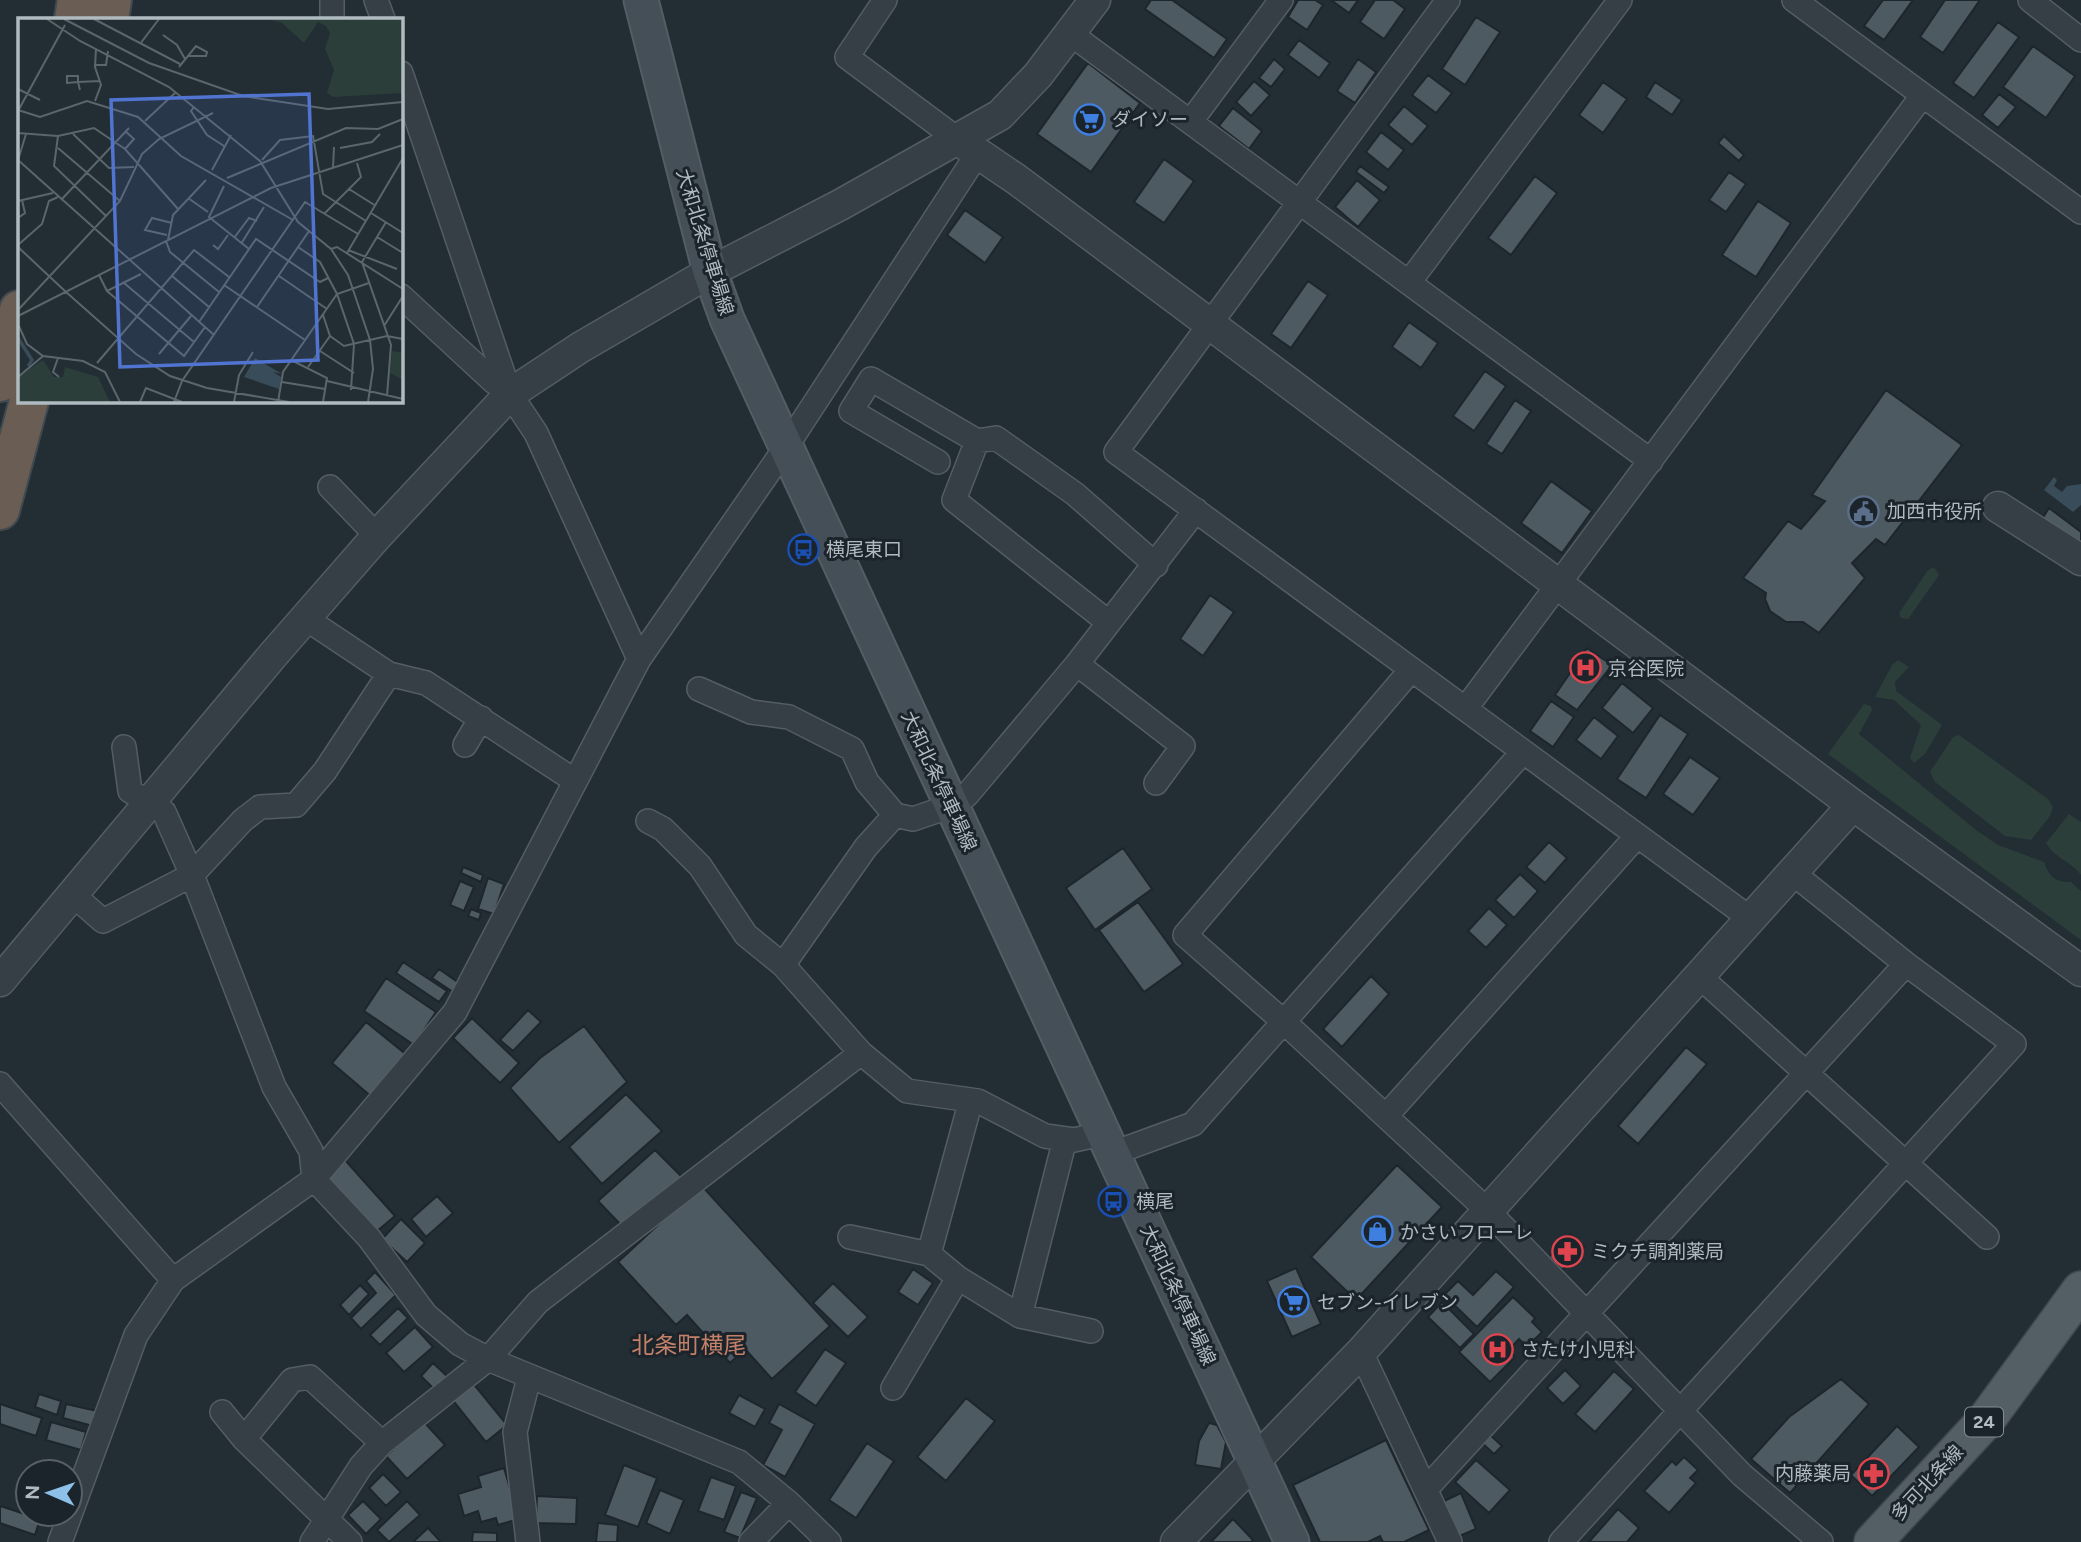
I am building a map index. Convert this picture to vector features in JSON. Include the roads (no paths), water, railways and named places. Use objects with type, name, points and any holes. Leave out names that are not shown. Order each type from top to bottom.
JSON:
[{"type":"highway","points":[[74,18],[76,0]]},
{"type":"highway","points":[[109,18],[112,0]]},
{"type":"highway","points":[[0,382],[18,314]]},
{"type":"highway","points":[[0,510],[29,402]]},
{"type":"main road","name":"大和北条停車場線","points":[[641,0],[710,272],[727,320],[1292,1542]]},
{"type":"main road","name":"多可北条線","points":[[1873,1542],[1986,1420],[2081,1290]]},
{"type":"street","points":[[332,0],[332,18]]},
{"type":"street","points":[[376,0],[383,18]]},
{"type":"street","points":[[885,0],[847,57],[1016,179],[1209,326],[1853,805],[2081,971]]},
{"type":"street","points":[[61,1542],[136,1335],[173,1280],[314,1179],[455,1012],[639,659],[786,447],[967,146],[1038,75],[1068,32],[1096,0]]},
{"type":"street","points":[[1191,121],[1281,0]]},
{"type":"street","points":[[1448,0],[1298,200],[1116,452],[1751,919]]},
{"type":"street","points":[[1410,281],[1620,0]]},
{"type":"street","points":[[1794,0],[1922,96],[2079,204]]},
{"type":"street","points":[[2029,0],[2081,40]]},
{"type":"street","points":[[1068,32],[1410,281],[1651,461]]},
{"type":"street","points":[[402,76],[507,387],[536,433],[639,659]]},
{"type":"street","points":[[1466,708],[1922,96]]},
{"type":"street","points":[[0,981],[305,618],[507,387],[710,272],[840,205],[967,146]]},
{"type":"street","points":[[402,297],[494,382],[507,387]]},
{"type":"street","points":[[938,462],[851,411],[871,379],[977,441],[996,438],[1075,494],[1156,565]]},
{"type":"street","points":[[977,441],[954,500],[1108,622]]},
{"type":"street","points":[[330,487],[377,536]]},
{"type":"street","points":[[1998,507],[2081,561]]},
{"type":"street","points":[[699,689],[751,712],[789,717],[852,749],[867,782],[895,815],[913,819],[951,806],[967,795],[1077,664],[1196,510]]},
{"type":"street","points":[[305,618],[388,674],[426,683],[566,775]]},
{"type":"street","points":[[1077,664],[1183,746],[1156,783]]},
{"type":"street","points":[[1411,670],[1185,934],[1488,1211],[1742,1475],[1821,1542]]},
{"type":"street","points":[[72,894],[103,921],[192,875],[243,820],[260,807],[296,805],[326,771],[388,674]]},
{"type":"street","points":[[465,745],[481,718]]},
{"type":"street","points":[[124,747],[130,791],[164,812],[192,875],[274,1087],[310,1151],[314,1179],[369,1238],[426,1315],[460,1344],[528,1378],[614,1409],[738,1462],[789,1503],[829,1542]]},
{"type":"street","points":[[648,821],[663,829],[687,851],[718,890],[746,935],[783,965],[862,1053],[907,1091],[971,1100],[1045,1136],[1106,1144],[1193,1124],[1522,753]]},
{"type":"street","points":[[1177,1542],[1361,1352],[1794,874],[1853,805]]},
{"type":"street","points":[[783,965],[866,847],[895,815]]},
{"type":"street","points":[[1387,1116],[1637,836]]},
{"type":"street","points":[[1561,1542],[2014,1044],[1906,964],[1794,874]]},
{"type":"street","points":[[1426,1489],[1906,964]]},
{"type":"street","points":[[1699,976],[1987,1237]]},
{"type":"street","points":[[312,1542],[361,1466],[382,1443],[488,1359],[538,1302],[862,1053]]},
{"type":"street","points":[[0,1084],[173,1280]]},
{"type":"street","points":[[929,1254],[971,1100]]},
{"type":"street","points":[[1020,1315],[1065,1139]]},
{"type":"street","points":[[850,1237],[929,1254],[958,1278],[1020,1315],[1091,1331]]},
{"type":"street","points":[[893,1388],[958,1278]]},
{"type":"street","points":[[1361,1352],[1450,1542]]},
{"type":"street","points":[[243,1439],[292,1380],[310,1377],[382,1443]]},
{"type":"street","points":[[528,1378],[515,1432],[528,1542]]},
{"type":"street","points":[[222,1412],[243,1439],[350,1542]]},
{"type":"street","points":[[751,1542],[789,1503]]},
{"type":"water","points":[[2054,477],[2057,480],[2054,486],[2062,492],[2067,486],[2081,484],[2081,505],[2073,512],[2044,490]]},
{"type":"place","name":"ダイソー","points":[[1089,119]]},
{"type":"place","name":"加西市役所","points":[[1864,511]]},
{"type":"place","name":"横尾東口","points":[[803,549]]},
{"type":"place","name":"京谷医院","points":[[1585,668]]},
{"type":"place","name":"横尾","points":[[1113,1201]]},
{"type":"place","name":"かさいフローレ","points":[[1377,1232]]},
{"type":"place","name":"ミクチ調剤薬局","points":[[1568,1251]]},
{"type":"place","name":"セブン-イレブン","points":[[1294,1302]]},
{"type":"place","name":"さたけ小児科","points":[[1498,1349]]},
{"type":"place","name":"内藤薬局","points":[[1874,1473]]},
{"type":"district","name":"北条町横尾","points":[[689,1345]]}]
